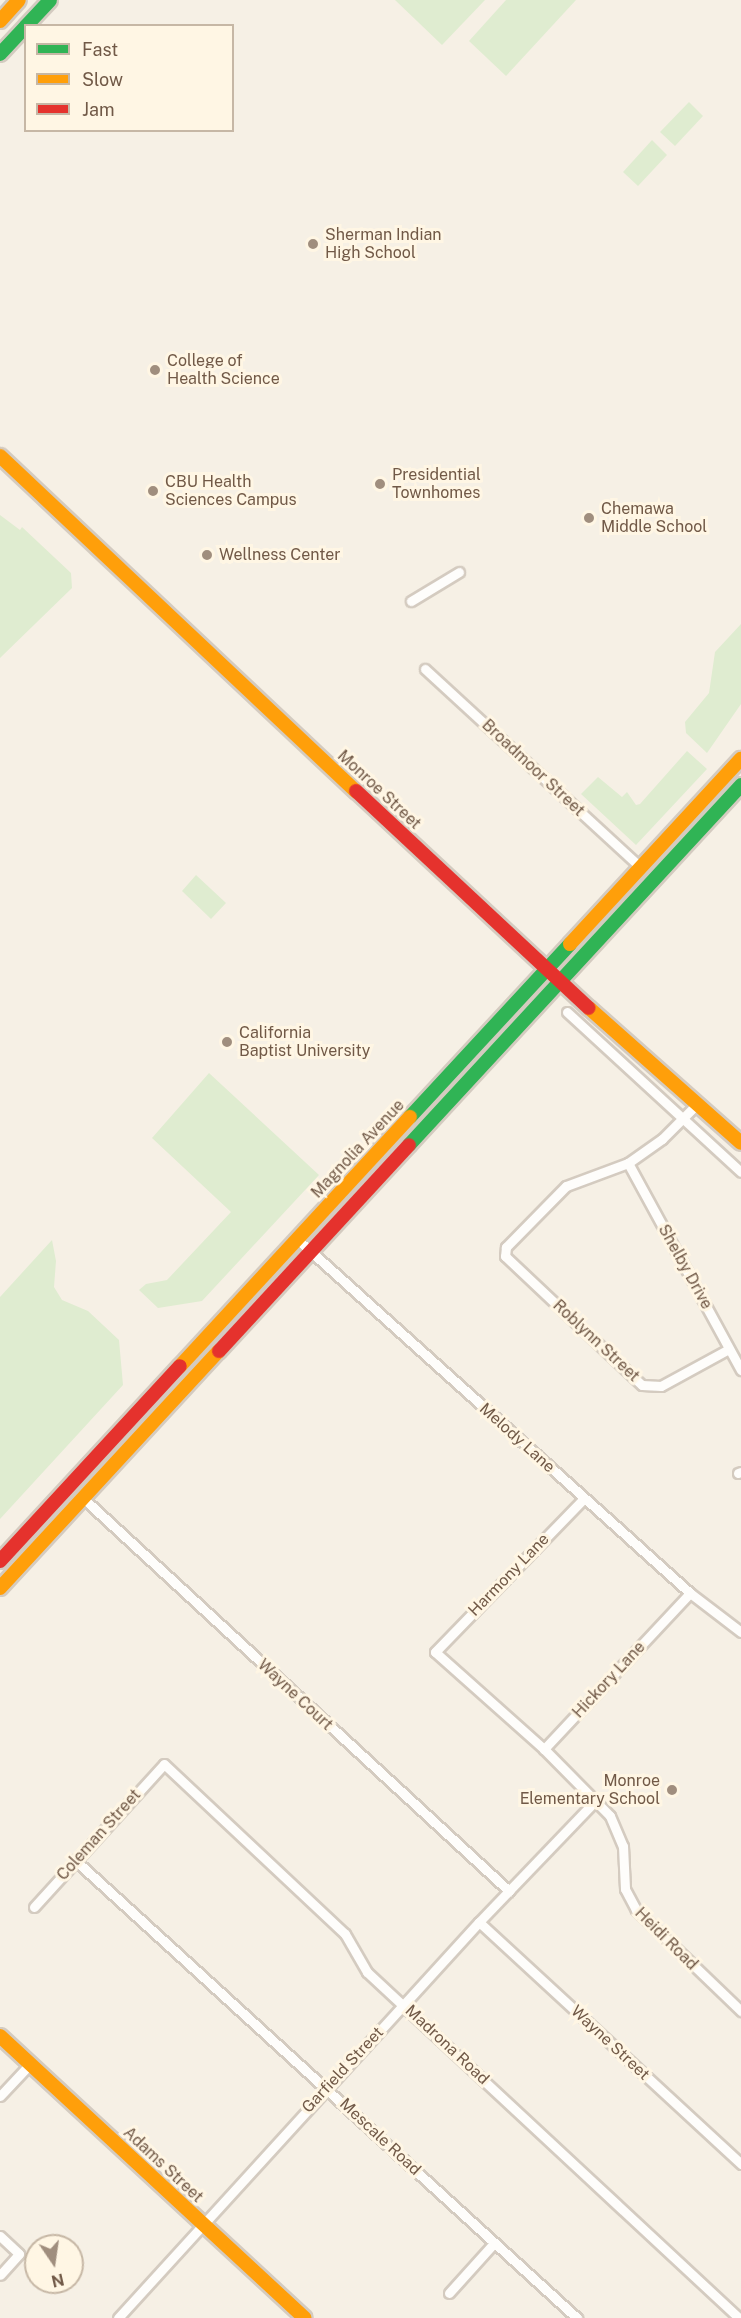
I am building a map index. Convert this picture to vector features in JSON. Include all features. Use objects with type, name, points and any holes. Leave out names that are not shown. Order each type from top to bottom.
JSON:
[{"type":"main road","points":[[0,21],[19,0]]},
{"type":"main road","points":[[28,24],[50,0]]},
{"type":"main road","points":[[0,54],[24,28]]},
{"type":"main road","name":"Monroe Street","points":[[0,456],[559,981],[741,1143]]},
{"type":"main road","name":"Magnolia Avenue","points":[[0,1561],[741,759]]},
{"type":"main road","name":"Magnolia Avenue","points":[[0,1588],[741,786]]},
{"type":"main road","points":[[69,1486],[83,1498]]},
{"type":"main road","name":"Adams Street","points":[[0,2036],[304,2318]]},
{"type":"street","points":[[411,601],[459,572]]},
{"type":"street","name":"Broadmoor Street","points":[[425,669],[640,867]]},
{"type":"street","points":[[567,1012],[741,1172]]},
{"type":"street","points":[[628,1163],[683,1119],[698,1103]]},
{"type":"street","name":"Roblynn Street","points":[[628,1163],[566,1186],[506,1247],[505,1256],[642,1385],[662,1386],[729,1349]]},
{"type":"street","name":"Shelby Drive","points":[[628,1163],[741,1370]]},
{"type":"street","name":"Melody Lane","points":[[297,1239],[690,1593],[741,1632]]},
{"type":"street","name":"Wayne Court","points":[[83,1498],[508,1891]]},
{"type":"street","name":"Harmony Lane","points":[[544,1749],[435,1652],[584,1498]]},
{"type":"street","name":"Hickory Lane","points":[[544,1749],[690,1593]]},
{"type":"street","name":"Heidi Road","points":[[544,1749],[597,1799],[621,1836],[625,1889],[636,1910],[741,2011]]},
{"type":"street","name":"Coleman Street","points":[[34,1907],[164,1764]]},
{"type":"street","name":"Madrona Road","points":[[164,1764],[345,1934],[367,1972],[739,2318]]},
{"type":"street","name":"Garfield Street","points":[[123,2316],[203,2224],[479,1922],[597,1799]]},
{"type":"street","name":"Mescale Road","points":[[75,1860],[327,2088],[574,2317]]},
{"type":"street","name":"Wayne Street","points":[[479,1922],[741,2164]]},
{"type":"street","points":[[0,2096],[30,2064]]},
{"type":"street","points":[[0,2236],[19,2254],[0,2275]]},
{"type":"street","points":[[449,2293],[494,2243]]},
{"type":"green space","points":[[395,0],[485,0],[442,45]]},
{"type":"green space","points":[[506,0],[576,0],[506,76],[469,41]]},
{"type":"green space","points":[[689,102],[703,116],[675,146],[660,132]]},
{"type":"green space","points":[[652,140],[667,155],[638,186],[623,172]]},
{"type":"green space","points":[[0,515],[20,530],[22,527],[71,573],[72,588],[0,658]]},
{"type":"green space","points":[[741,624],[741,704],[707,753],[686,733],[685,722],[709,693],[715,652]]},
{"type":"green space","points":[[687,751],[707,769],[636,845],[581,794],[598,777],[622,797],[627,792],[636,805],[640,804]]},
{"type":"green space","points":[[196,875],[226,903],[211,919],[182,891]]},
{"type":"green space","points":[[209,1073],[319,1175],[202,1301],[158,1308],[139,1290],[146,1284],[167,1280],[231,1212],[152,1138]]},
{"type":"green space","points":[[52,1240],[56,1261],[54,1287],[62,1300],[88,1311],[119,1340],[123,1385],[0,1519],[0,1297]]},
{"type":"traffic: fast","points":[[28,24],[50,0]]},
{"type":"traffic: fast","points":[[0,54],[24,28]]},
{"type":"traffic: fast","points":[[409,1145],[741,785]]},
{"type":"traffic: fast","points":[[410,1117],[570,944]]},
{"type":"traffic: slow","points":[[0,21],[19,0]]},
{"type":"traffic: slow","points":[[0,456],[356,791]]},
{"type":"traffic: slow","points":[[570,944],[741,759]]},
{"type":"traffic: slow","points":[[589,1008],[741,1143]]},
{"type":"traffic: slow","points":[[180,1366],[410,1117]]},
{"type":"traffic: slow","points":[[0,1588],[219,1351]]},
{"type":"traffic: slow","points":[[0,2036],[304,2318]]},
{"type":"traffic: jam","points":[[356,791],[589,1008]]},
{"type":"traffic: jam","points":[[219,1351],[409,1145]]},
{"type":"traffic: jam","points":[[0,1561],[180,1366]]},
{"type":"place","name":"Sherman Indian High School","points":[[313,244]]},
{"type":"place","name":"College of Health Science","points":[[155,370]]},
{"type":"place","name":"Presidential Townhomes","points":[[380,484]]},
{"type":"place","name":"CBU Health Sciences Campus","points":[[153,491]]},
{"type":"place","name":"Chemawa Middle School","points":[[589,518]]},
{"type":"place","name":"Wellness Center","points":[[207,555]]},
{"type":"place","name":"California Baptist University","points":[[227,1042]]},
{"type":"place","name":"Monroe Elementary School","points":[[672,1790]]}]
